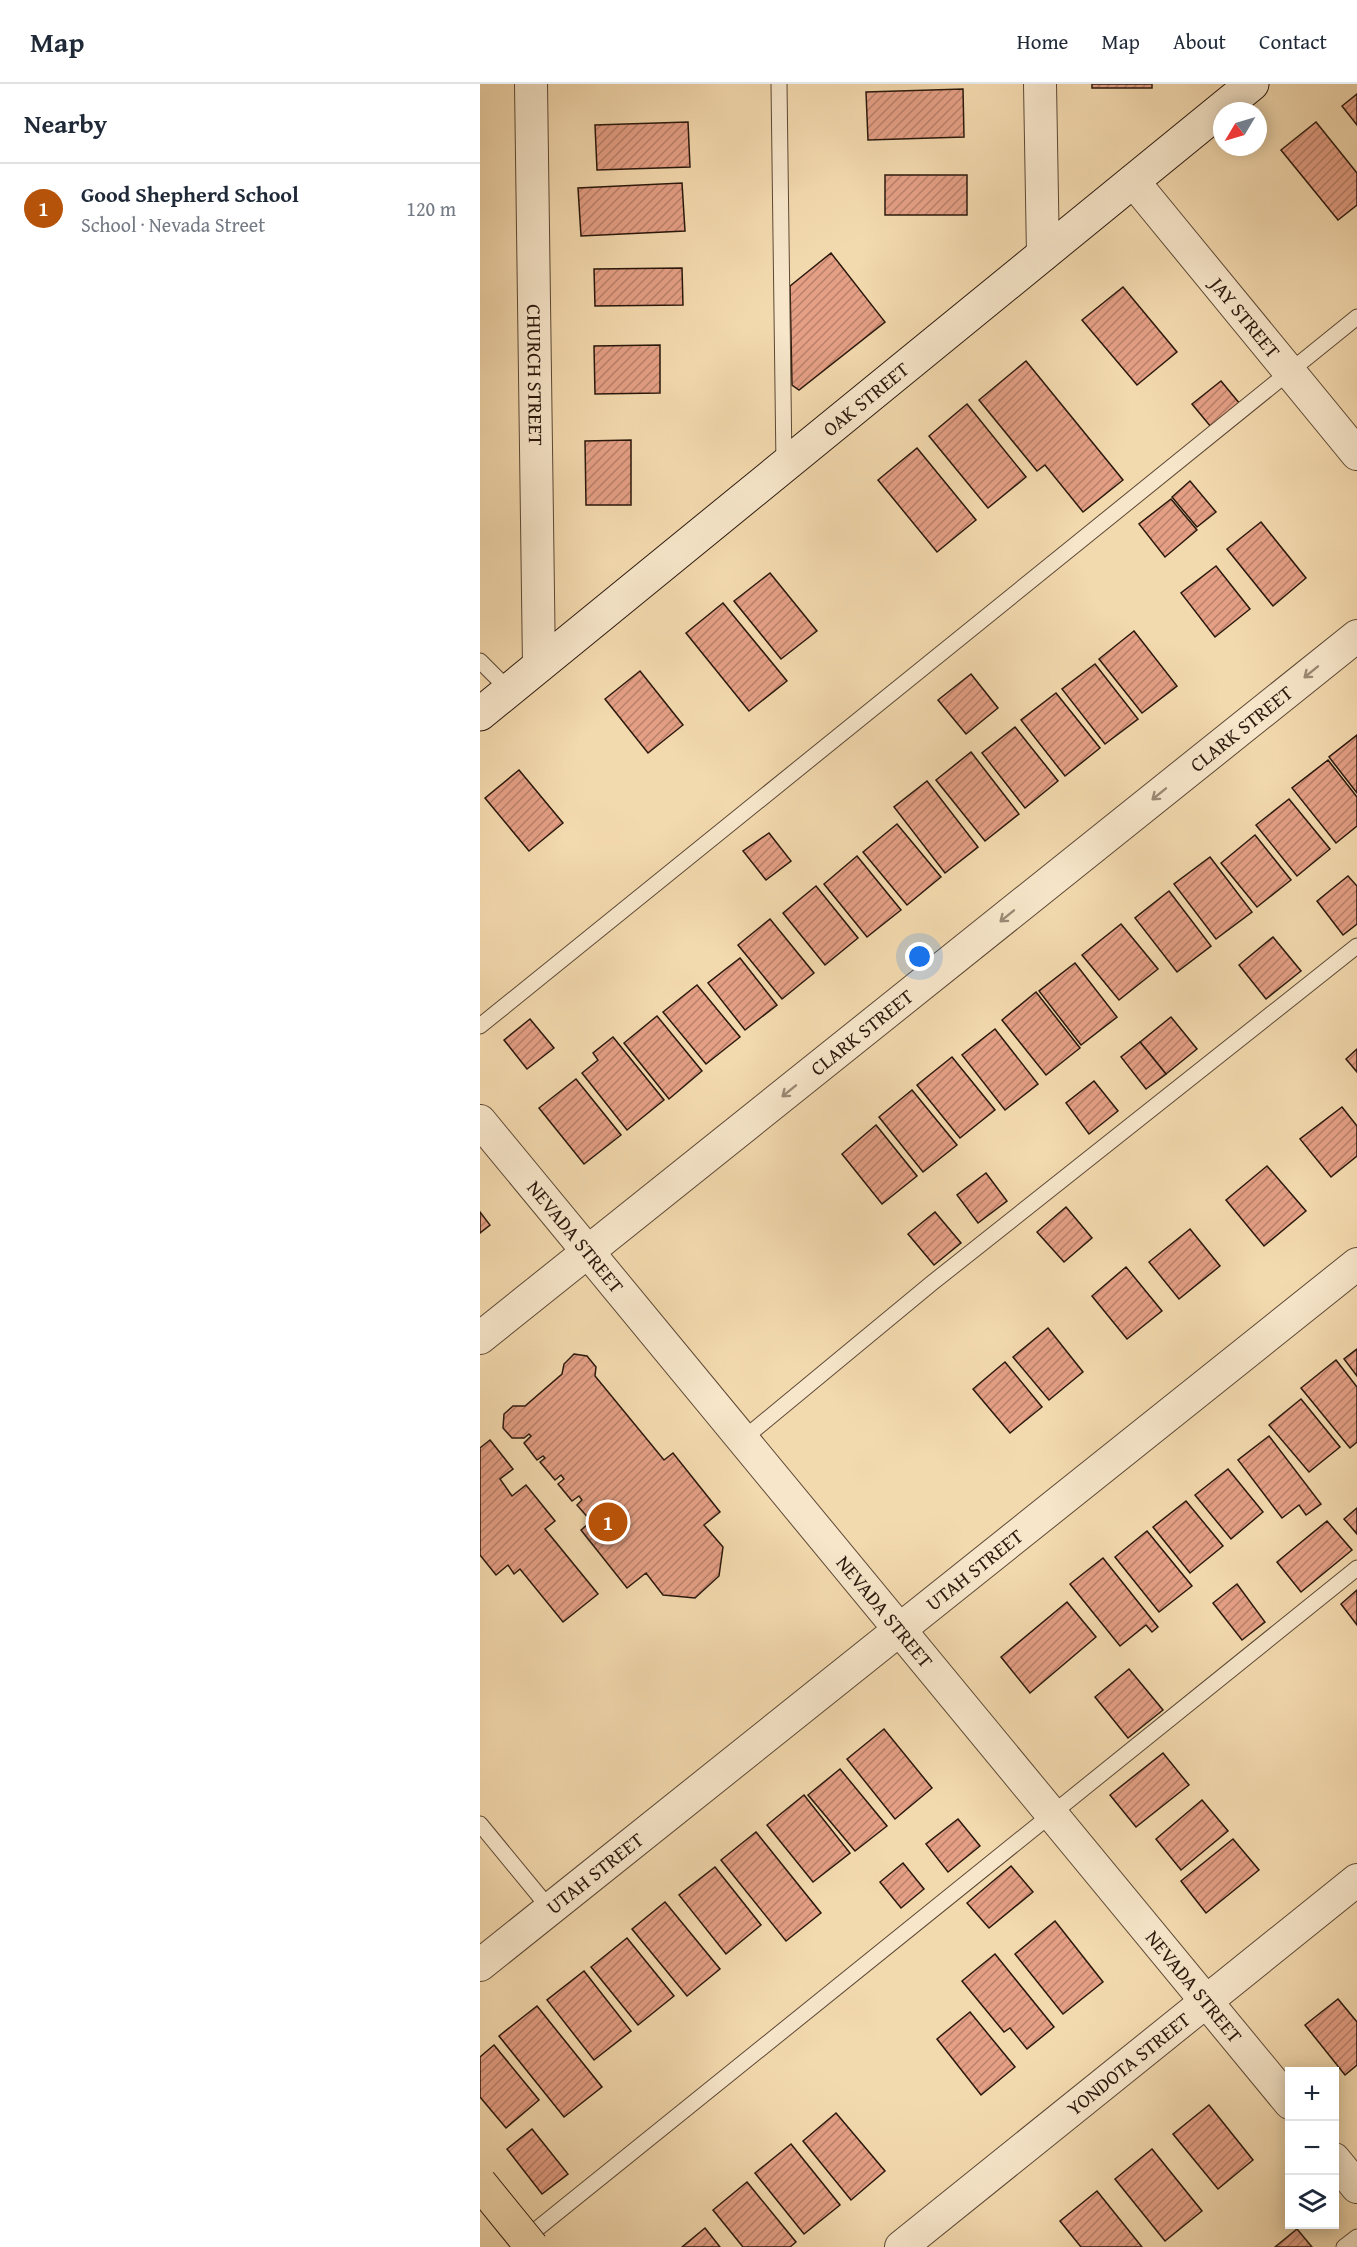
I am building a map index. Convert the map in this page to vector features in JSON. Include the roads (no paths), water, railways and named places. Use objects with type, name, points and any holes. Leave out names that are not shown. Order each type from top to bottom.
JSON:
[{"type":"main road","name":"OAK STREET","points":[[480,714],[1252,84]]},
{"type":"main road","points":[[480,2183],[532,2247]]},
{"type":"street","name":"CHURCH STREET","points":[[531,84],[539,666]]},
{"type":"street","points":[[1040,84],[1043,255]]},
{"type":"street","name":"JAY STREET","points":[[1133,181],[1357,454]]},
{"type":"street","name":"CLARK STREET","points":[[480,1338],[1357,636]]},
{"type":"street","name":"NEVADA STREET","points":[[480,1121],[1285,2097]]},
{"type":"street","name":"UTAH STREET","points":[[480,1965],[1357,1264]]},
{"type":"street","name":"YONDOTA STREET","points":[[901,2247],[1357,1880]]},
{"type":"street","points":[[1339,2164],[1357,2187]]},
{"type":"lane","points":[[779,84],[784,465]]},
{"type":"lane","points":[[480,1026],[1357,316]]},
{"type":"lane","points":[[480,661],[509,690]]},
{"type":"lane","points":[[742,1440],[941,1275],[1357,946]]},
{"type":"lane","points":[[515,2247],[1357,1568]]},
{"type":"lane","points":[[480,1824],[550,1909]]},
{"type":"lane","points":[[1344,2247],[1357,2237]]},
{"type":"place","name":"Good Shepherd School","points":[[608,1522]]}]
